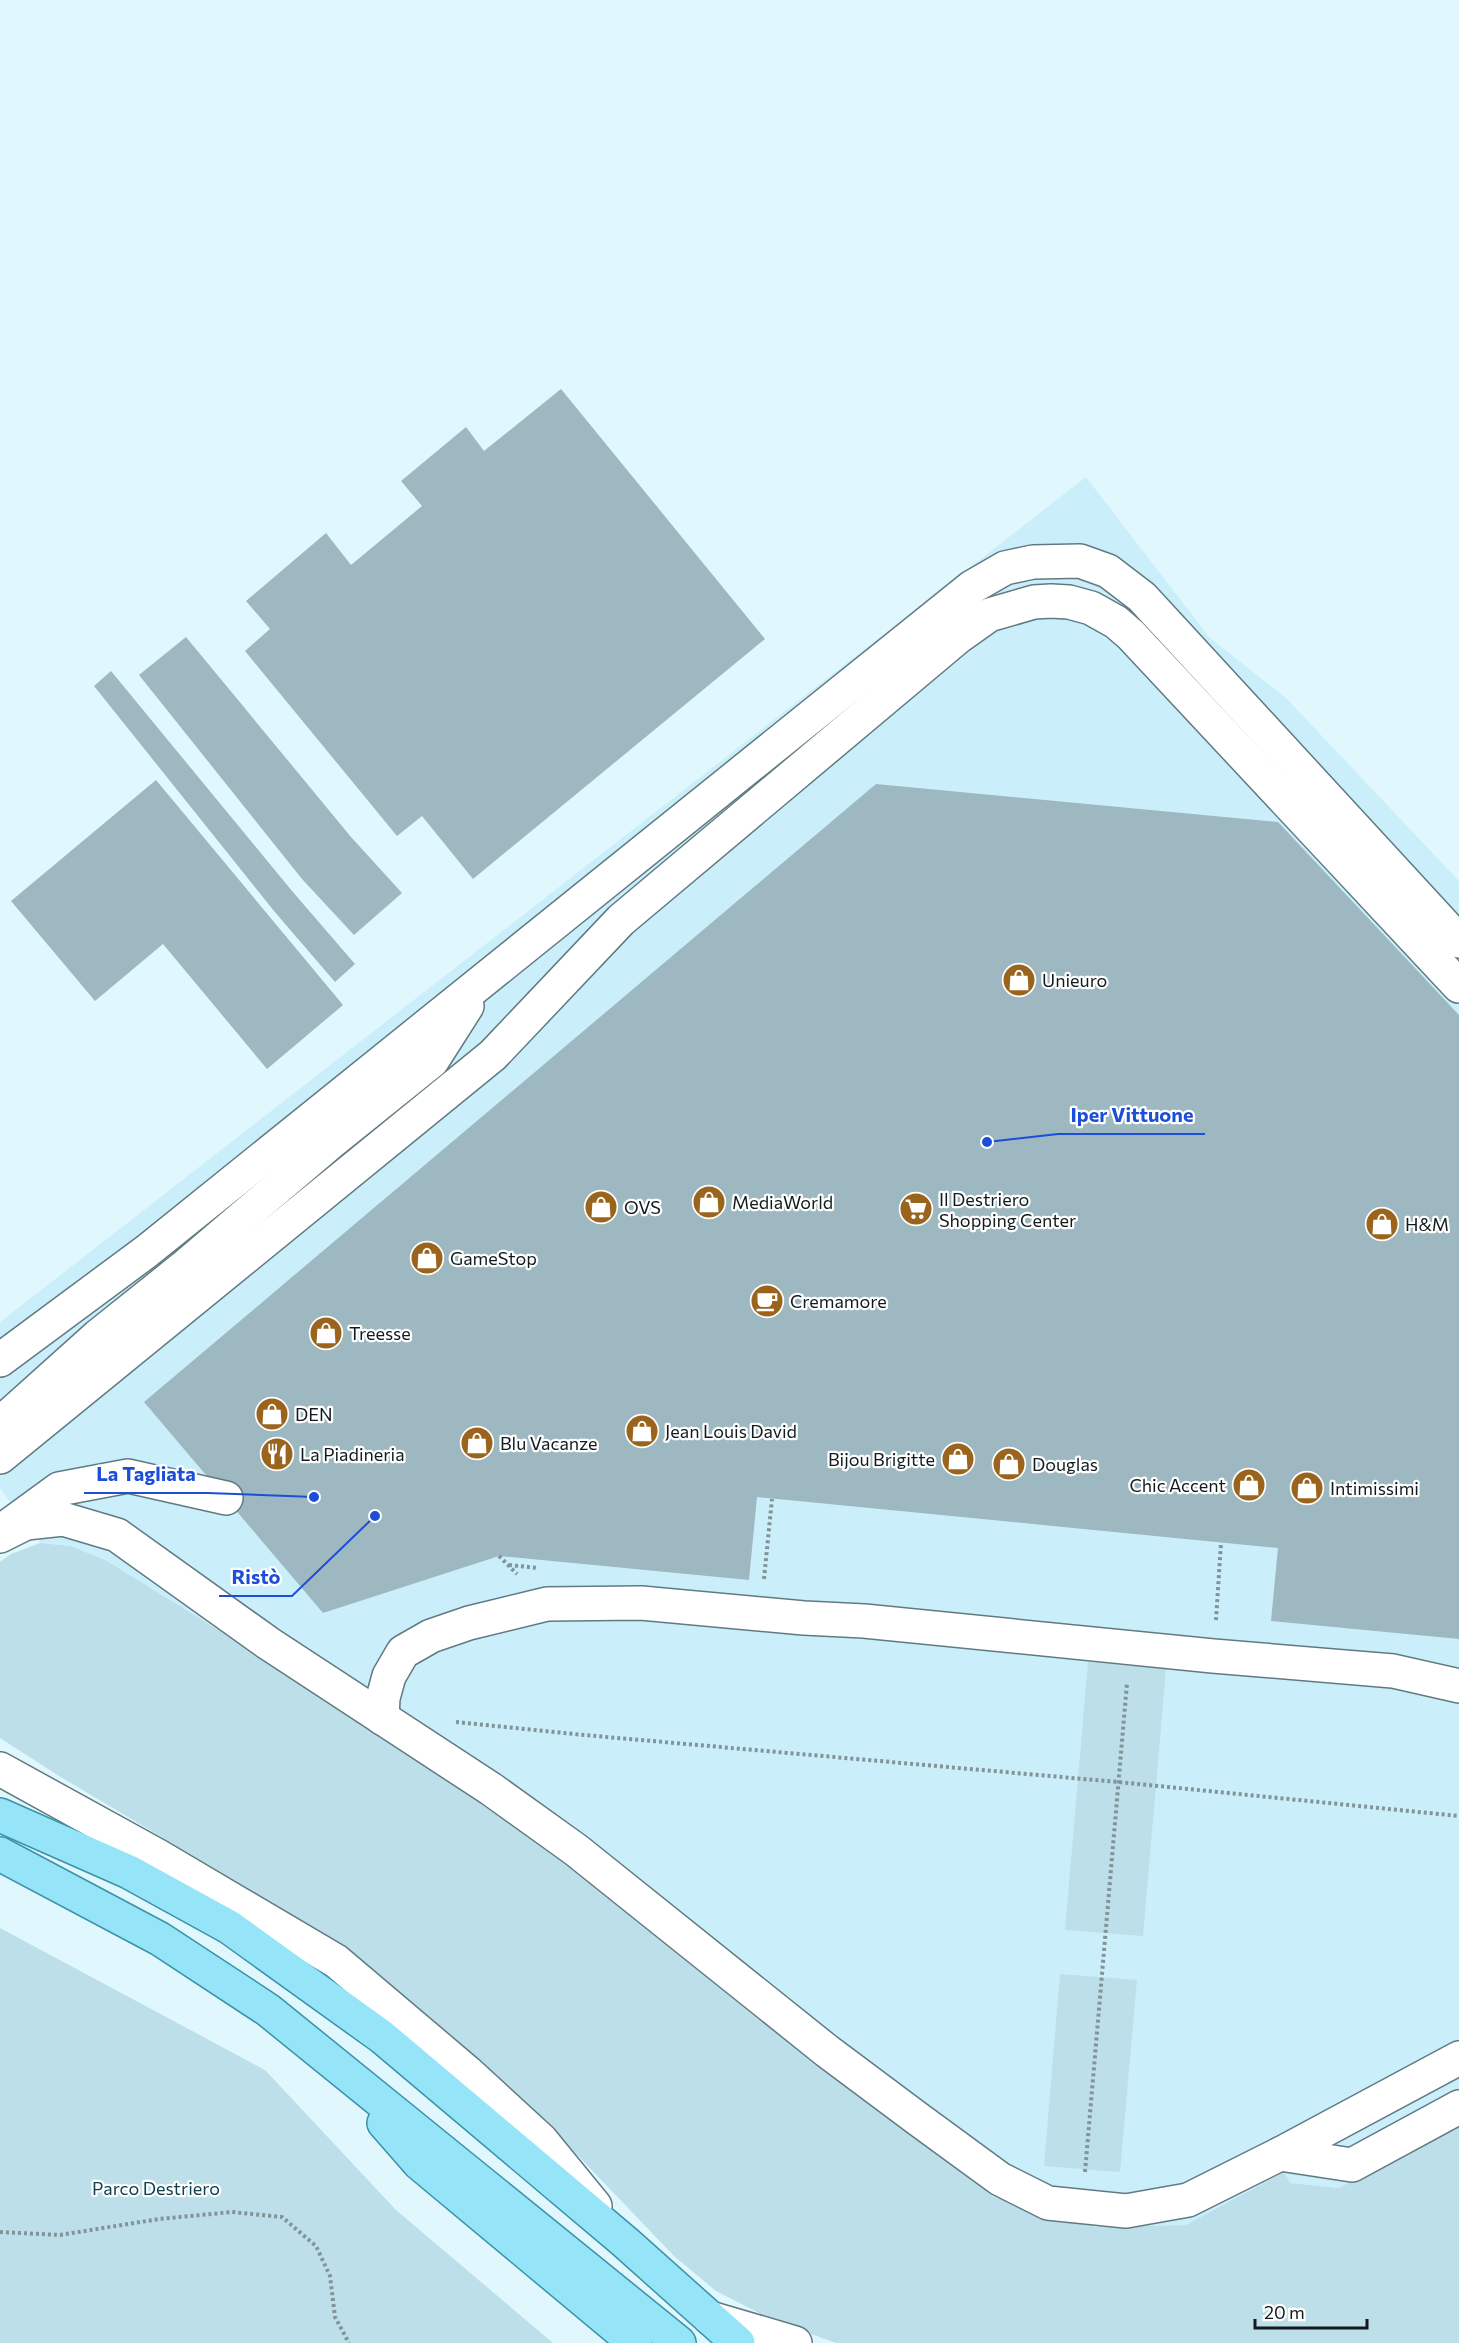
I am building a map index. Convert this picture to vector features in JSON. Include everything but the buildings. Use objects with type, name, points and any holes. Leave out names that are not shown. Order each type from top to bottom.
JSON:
[{"type":"main road","points":[[0,1815],[129,1872],[229,1927],[382,2037],[625,2241],[738,2343]]},
{"type":"main road","points":[[0,1854],[160,1939],[268,2010],[679,2343]]},
{"type":"main road","points":[[330,2060],[419,2163],[635,2343]]},
{"type":"street","points":[[0,1360],[147,1251],[483,983],[602,884],[972,587],[1005,568],[1033,562],[1080,561],[1108,571],[1142,597],[1459,941]]},
{"type":"street","points":[[0,1456],[493,1055],[621,920],[883,698],[989,615],[1034,602],[1070,602],[1091,608],[1116,622],[1139,643],[1459,986]]},
{"type":"street","points":[[0,1426],[10,1414],[98,1336],[432,1061],[483,983]]},
{"type":"street","points":[[0,1532],[59,1489],[128,1476],[226,1498]]},
{"type":"street","points":[[0,1536],[27,1523],[63,1519],[117,1535],[268,1642],[491,1789],[576,1850],[827,2051],[1000,2179],[1048,2203],[1126,2211],[1188,2200],[1280,2154],[1459,2058]]},
{"type":"street","points":[[382,1718],[383,1698],[389,1676],[403,1652],[431,1636],[469,1623],[547,1604],[641,1603],[864,1621],[1213,1656],[1393,1671],[1459,1686]]},
{"type":"street","points":[[0,1769],[158,1856],[336,1961],[467,2072],[541,2140],[625,2241]]},
{"type":"street","points":[[1280,2154],[1352,2166],[1459,2107]]},
{"type":"street","points":[[710,2318],[795,2343]]},
{"type":"path","points":[[763,1587],[772,1499]]},
{"type":"path","points":[[1216,1629],[1221,1542]]},
{"type":"path","points":[[1082,2207],[1130,1647]]},
{"type":"path","points":[[447,1720],[584,1735],[1118,1782],[1459,1815]]},
{"type":"path","points":[[0,2232],[60,2235],[159,2219],[232,2212],[282,2217],[316,2246],[330,2276],[335,2317],[349,2343]]},
{"type":"shaded area","name":"Il Destriero Shopping Center","points":[[1086,477],[1210,638],[1286,698],[1459,881],[1459,2121],[1339,2188],[1290,2183],[1284,2172],[1187,2225],[1095,2227],[993,2197],[450,1773],[107,1561],[71,1546],[40,1543],[0,1488],[0,1322]]},
{"type":"green space","points":[[40,1543],[71,1546],[107,1561],[450,1773],[993,2197],[1095,2227],[1186,2225],[1284,2172],[1290,2183],[1339,2188],[1459,2121],[1459,2343],[836,2343],[777,2322],[716,2291],[674,2256],[539,2115],[365,1963],[244,1886],[59,1776],[0,1738],[0,1562],[11,1554]]},
{"type":"green space","points":[[1088,1662],[1166,1669],[1143,1936],[1065,1930]]},
{"type":"green space","name":"Parco Destriero","points":[[0,1928],[265,2070],[396,2210],[553,2343],[0,2343]]},
{"type":"green space","points":[[1060,1974],[1137,1980],[1120,2172],[1044,2166]]},
{"type":"place","name":"Unieuro","points":[[1019,980]]},
{"type":"place","name":"Iper Vittuone","points":[[987,1142]]},
{"type":"place","name":"MediaWorld","points":[[709,1202]]},
{"type":"place","name":"OVS","points":[[601,1207]]},
{"type":"place","name":"Il Destriero Shopping Center","points":[[916,1209]]},
{"type":"place","name":"H&M","points":[[1382,1224]]},
{"type":"place","name":"GameStop","points":[[427,1258]]},
{"type":"place","name":"Cremamore","points":[[767,1301]]},
{"type":"place","name":"Treesse","points":[[326,1333]]},
{"type":"place","name":"DEN","points":[[272,1414]]},
{"type":"place","name":"Jean Louis David","points":[[642,1431]]},
{"type":"place","name":"Blu Vacanze","points":[[477,1443]]},
{"type":"place","name":"La Piadineria","points":[[277,1454]]},
{"type":"place","name":"Bijou Brigitte","points":[[958,1459]]},
{"type":"place","name":"Douglas","points":[[1009,1464]]},
{"type":"place","name":"Chic Accent","points":[[1249,1485]]},
{"type":"place","name":"Intimissimi","points":[[1307,1488]]},
{"type":"place","name":"La Tagliata","points":[[314,1497]]},
{"type":"place","name":"Ristò","points":[[375,1516]]}]
